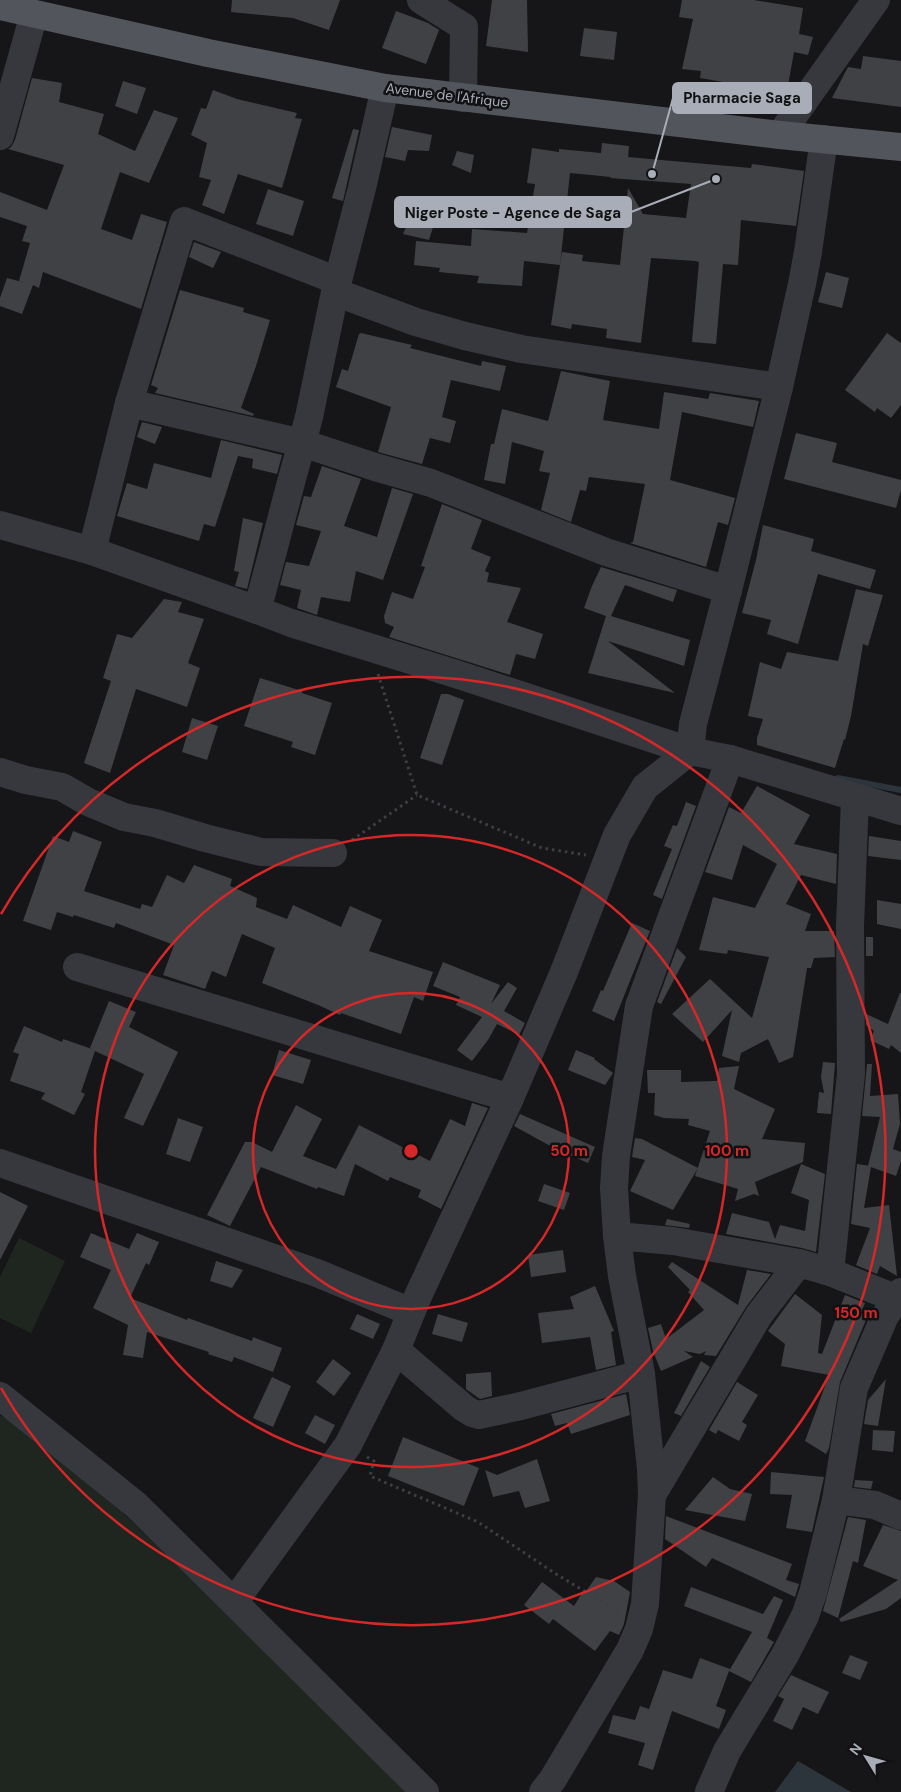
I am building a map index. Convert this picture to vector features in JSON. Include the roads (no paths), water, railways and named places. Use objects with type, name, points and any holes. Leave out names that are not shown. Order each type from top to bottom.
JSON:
[{"type":"main road","name":"Avenue de l'Afrique","points":[[0,6],[208,53],[384,88],[780,135],[901,147]]},
{"type":"street","points":[[421,0],[464,27]]},
{"type":"street","points":[[463,98],[464,0]]},
{"type":"street","points":[[780,135],[876,0]]},
{"type":"street","points":[[0,136],[34,14]]},
{"type":"street","points":[[257,610],[309,417],[337,286],[362,188],[384,88]]},
{"type":"street","points":[[234,1602],[348,1445],[396,1350],[411,1312],[510,1098],[564,972],[617,835],[645,787],[690,751],[693,724],[779,387],[808,252],[824,139]]},
{"type":"street","points":[[92,550],[129,403],[184,221],[416,322],[464,336],[521,349],[779,387]]},
{"type":"street","points":[[129,403],[321,448],[431,483],[606,552],[728,590]]},
{"type":"street","points":[[0,525],[92,550],[291,623],[456,674],[690,751],[730,759],[901,811]]},
{"type":"street","points":[[543,1792],[553,1779],[630,1650],[646,1604],[652,1495],[651,1469],[641,1374],[622,1276],[617,1236],[614,1188],[616,1156],[639,1006],[730,759]]},
{"type":"street","points":[[0,772],[26,780],[62,787],[88,802],[124,816],[261,852],[334,853]]},
{"type":"street","points":[[830,1272],[852,1074],[850,926],[856,798]]},
{"type":"street","points":[[78,967],[510,1098]]},
{"type":"street","points":[[0,1163],[317,1273],[411,1312]]},
{"type":"street","points":[[617,1236],[673,1241],[799,1262],[898,1295],[885,1316],[854,1388],[836,1500],[813,1593],[805,1616],[781,1663],[728,1751],[709,1792]]},
{"type":"street","points":[[652,1495],[759,1315],[799,1262]]},
{"type":"street","points":[[396,1350],[464,1408],[480,1415],[641,1374]]},
{"type":"street","points":[[0,1396],[136,1505],[425,1792]]},
{"type":"street","points":[[836,1500],[874,1505],[901,1516]]},
{"type":"waterway","points":[[838,778],[901,790]]},
{"type":"place","name":"Pharmacie Saga","points":[[652,174]]},
{"type":"place","name":"Niger Poste - Agence de Saga","points":[[716,179]]}]
